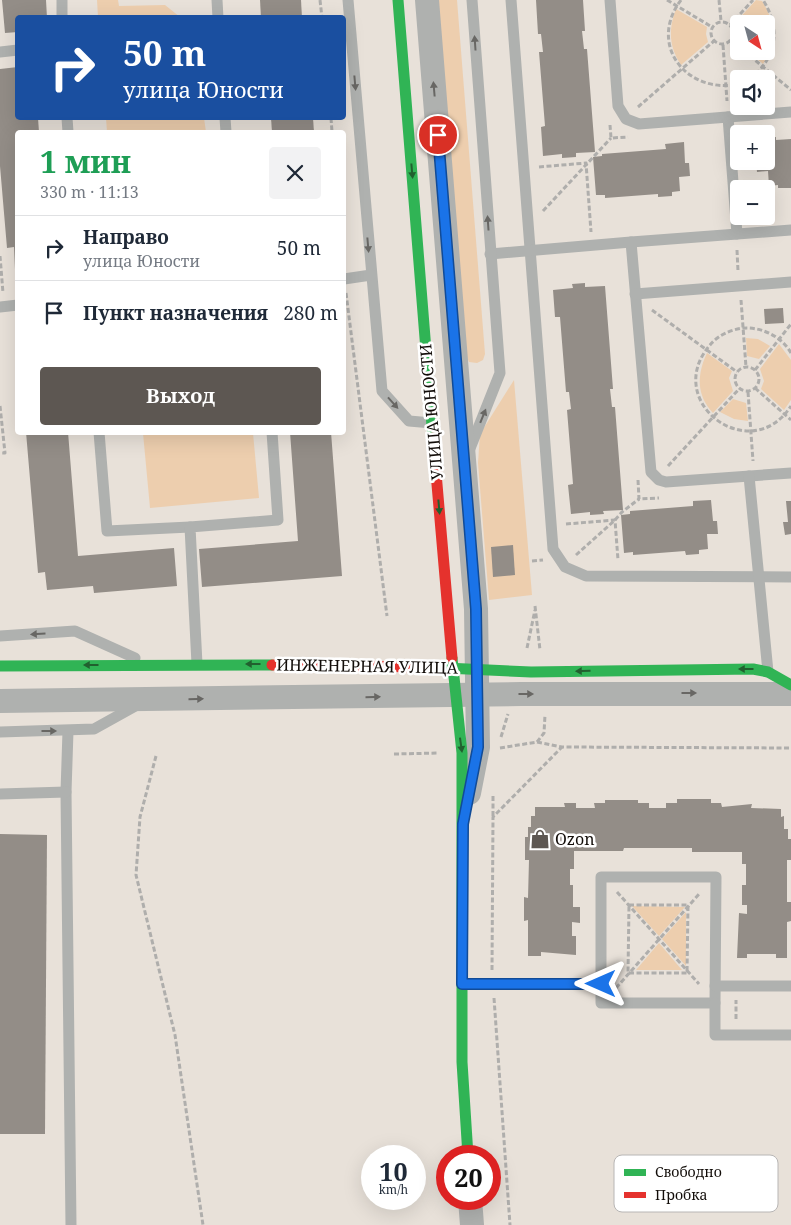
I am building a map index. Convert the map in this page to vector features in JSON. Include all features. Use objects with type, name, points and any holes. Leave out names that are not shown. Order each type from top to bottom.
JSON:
[{"type":"street","name":"УЛИЦА ЮНОСТИ","points":[[398,0],[453,668],[467,696],[470,752],[463,824],[462,1062],[467,1145]]},
{"type":"street","name":"УЛИЦА ЮНОСТИ","points":[[427,0],[476,609],[477,670],[467,696]]},
{"type":"street","name":"ИНЖЕНЕРНАЯ УЛИЦА","points":[[0,666],[390,664],[531,672],[753,669],[768,672],[791,685]]},
{"type":"street","name":"ИНЖЕНЕРНАЯ УЛИЦА","points":[[0,701],[791,694]]},
{"type":"street","points":[[471,1210],[472,1225]]},
{"type":"lane","points":[[62,0],[62,15]]},
{"type":"lane","points":[[217,0],[218,15]]},
{"type":"lane","points":[[348,0],[382,391],[409,421],[432,423]]},
{"type":"lane","points":[[464,462],[500,373],[472,0]]},
{"type":"lane","points":[[511,0],[553,549],[566,567],[586,576],[791,577]]},
{"type":"lane","points":[[610,0],[618,106],[626,119],[639,124],[791,112]]},
{"type":"lane","points":[[0,52],[15,50]]},
{"type":"lane","points":[[728,117],[737,234]]},
{"type":"lane","points":[[490,254],[791,230]]},
{"type":"lane","points":[[631,242],[648,466],[657,479],[666,482],[791,472]]},
{"type":"lane","points":[[346,279],[371,275]]},
{"type":"lane","points":[[635,296],[791,282]]},
{"type":"lane","points":[[2,307],[15,305]]},
{"type":"lane","points":[[99,435],[107,531],[278,520],[272,435]]},
{"type":"lane","points":[[751,476],[768,672]]},
{"type":"lane","points":[[190,526],[197,664]]},
{"type":"lane","points":[[0,636],[75,631],[150,665]]},
{"type":"lane","points":[[0,732],[94,729],[147,700]]},
{"type":"lane","points":[[68,731],[66,792],[71,1225]]},
{"type":"lane","points":[[0,794],[66,792]]},
{"type":"lane","points":[[715,1003],[601,1003],[602,877],[716,877],[715,1035],[791,1035]]},
{"type":"lane","points":[[462,984],[601,984]]},
{"type":"lane","points":[[715,986],[791,986]]},
{"type":"path","points":[[320,0],[322,15]]},
{"type":"path","points":[[667,0],[712,27]]},
{"type":"path","points":[[681,0],[671,18],[670,44],[674,56],[682,69],[701,82],[730,85]]},
{"type":"path","points":[[719,0],[721,22]]},
{"type":"path","points":[[739,15],[753,0]]},
{"type":"path","points":[[760,70],[773,48],[775,36],[774,23],[763,0]]},
{"type":"path","points":[[723,45],[714,41],[710,34],[712,27],[721,22],[730,25]]},
{"type":"path","points":[[723,45],[730,40]]},
{"type":"path","points":[[648,97],[714,41]]},
{"type":"path","points":[[723,45],[728,117]]},
{"type":"path","points":[[755,60],[791,90]]},
{"type":"path","points":[[609,115],[611,138]]},
{"type":"path","points":[[537,218],[611,138],[631,137]]},
{"type":"path","points":[[533,168],[586,163]]},
{"type":"path","points":[[586,163],[591,232]]},
{"type":"path","points":[[0,256],[2,307]]},
{"type":"path","points":[[346,295],[387,616]]},
{"type":"path","points":[[635,296],[736,372]]},
{"type":"path","points":[[755,370],[791,324]]},
{"type":"path","points":[[791,353],[779,340],[759,330],[746,328],[722,335],[706,350],[699,362],[696,387],[702,404],[713,418],[724,426],[736,430],[751,431],[772,424],[785,414],[791,406]]},
{"type":"path","points":[[746,367],[755,370],[759,380],[755,388],[748,392],[739,389],[734,383],[736,372],[746,367]]},
{"type":"path","points":[[755,388],[791,420]]},
{"type":"path","points":[[558,558],[575,556],[622,512],[639,499],[739,389]]},
{"type":"path","points":[[748,392],[751,431],[751,476]]},
{"type":"path","points":[[0,406],[4,452],[0,453]]},
{"type":"path","points":[[561,525],[615,520]]},
{"type":"path","points":[[615,520],[618,566]]},
{"type":"path","points":[[526,653],[536,606]]},
{"type":"path","points":[[394,754],[470,752],[537,742],[562,747],[791,748]]},
{"type":"path","points":[[492,971],[492,817],[562,747]]},
{"type":"path","points":[[156,756],[140,818],[136,875],[174,1035],[204,1225]]},
{"type":"path","points":[[602,877],[715,1003]]},
{"type":"path","points":[[603,1003],[714,877]]},
{"type":"path","points":[[629,906],[688,906]]},
{"type":"path","points":[[629,906],[630,973]]},
{"type":"path","points":[[687,971],[688,906]]},
{"type":"path","points":[[630,973],[687,971]]},
{"type":"path","points":[[736,986],[736,1035]]},
{"type":"path","points":[[494,997],[510,1225]]},
{"type":"shaded area","points":[[97,0],[118,0],[119,6],[165,5],[178,15],[98,15]]},
{"type":"shaded area","points":[[437,0],[457,0],[485,354],[483,360],[477,363],[469,362],[465,353]]},
{"type":"shaded area","points":[[756,0],[762,1],[769,15],[742,15]]},
{"type":"shaded area","points":[[676,9],[707,27],[708,42],[681,65],[674,51],[671,38],[673,16]]},
{"type":"shaded area","points":[[106,120],[204,120],[206,130],[107,130]]},
{"type":"shaded area","points":[[746,338],[758,339],[770,346],[759,359],[747,356]]},
{"type":"shaded area","points":[[779,344],[791,360],[791,400],[784,410],[761,389],[764,381],[760,369]]},
{"type":"shaded area","points":[[707,353],[732,371],[729,378],[733,391],[713,413],[703,399],[700,384],[701,369]]},
{"type":"shaded area","points":[[514,380],[532,595],[489,600],[478,463],[480,434]]},
{"type":"shaded area","points":[[733,399],[746,403],[748,421],[734,419],[720,412]]},
{"type":"shaded area","points":[[143,435],[253,435],[259,498],[150,508]]},
{"type":"shaded area","points":[[632,906],[685,907],[659,936]]},
{"type":"shaded area","points":[[686,912],[686,966],[662,939]]},
{"type":"shaded area","points":[[659,943],[682,970],[636,970]]},
{"type":"building","points":[[2,0],[46,0],[47,15],[15,15],[15,32],[5,33]]},
{"type":"building","points":[[260,0],[301,0],[302,15],[261,15]]},
{"type":"building","points":[[536,0],[583,0],[585,31],[582,31],[584,49],[587,49],[595,152],[576,153],[576,157],[562,158],[562,154],[543,156],[541,127],[545,126],[539,52],[543,52],[541,34],[538,34]]},
{"type":"building","points":[[15,67],[15,120],[38,120],[39,130],[15,130],[15,269],[14,247],[7,248],[0,166],[0,69]]},
{"type":"building","points":[[271,120],[313,120],[314,130],[272,130]]},
{"type":"building","points":[[775,137],[776,140],[791,139],[791,188],[778,188],[778,185],[775,185],[775,180],[769,180],[768,171],[757,172],[757,170],[775,170]]},
{"type":"building","points":[[684,142],[685,163],[689,163],[690,176],[679,177],[680,191],[672,192],[672,196],[658,197],[658,194],[605,198],[605,195],[596,195],[593,157],[602,156],[602,154],[666,149],[665,144]]},
{"type":"building","points":[[585,283],[585,287],[605,286],[613,389],[610,389],[612,407],[615,407],[623,510],[603,511],[604,514],[590,515],[590,512],[571,514],[568,485],[573,484],[567,410],[571,409],[569,392],[566,392],[560,317],[555,317],[553,290],[573,288],[572,284]]},
{"type":"building","points":[[783,308],[784,323],[765,324],[764,309]]},
{"type":"building","points":[[26,435],[68,435],[78,556],[174,548],[177,586],[94,593],[93,586],[47,590],[45,572],[38,573]]},
{"type":"building","points":[[290,435],[331,435],[342,576],[202,587],[199,549],[298,541]]},
{"type":"building","points":[[711,500],[713,521],[717,521],[718,534],[707,534],[708,549],[699,550],[699,554],[686,555],[685,551],[633,555],[633,552],[624,553],[621,515],[630,514],[630,511],[693,506],[693,501]]},
{"type":"building","points":[[786,501],[791,501],[791,534],[785,535],[783,522],[788,522]]},
{"type":"building","points":[[513,545],[515,575],[493,577],[491,547]]},
{"type":"building","points":[[677,799],[711,799],[711,803],[721,803],[722,807],[752,804],[751,808],[781,809],[781,817],[784,816],[784,829],[788,829],[788,839],[791,839],[791,860],[787,860],[787,902],[791,902],[791,921],[787,922],[787,958],[776,958],[776,954],[747,954],[747,958],[737,958],[739,913],[747,914],[747,905],[742,905],[742,885],[746,885],[746,864],[742,864],[742,852],[692,852],[692,848],[624,848],[623,851],[574,851],[574,869],[570,869],[570,885],[573,885],[573,907],[580,907],[580,923],[572,922],[572,936],[576,936],[576,955],[541,952],[541,956],[528,956],[528,920],[524,921],[524,897],[528,898],[529,860],[525,860],[525,837],[528,837],[528,827],[531,827],[531,816],[535,816],[535,807],[565,807],[564,803],[576,803],[576,808],[595,808],[594,803],[605,803],[605,800],[638,800],[638,803],[649,803],[649,808],[666,808],[666,803],[677,803]]},
{"type":"building","points":[[0,834],[47,835],[45,1134],[0,1134]]},
{"type":"traffic: fast","points":[[398,0],[433,438]]},
{"type":"traffic: fast","points":[[452,658],[462,753],[462,1062],[467,1145]]},
{"type":"traffic: fast","points":[[0,666],[272,665]]},
{"type":"traffic: fast","points":[[424,667],[531,672],[753,669],[768,672],[791,685]]},
{"type":"traffic: jam","points":[[433,438],[452,658]]},
{"type":"traffic: jam","points":[[272,665],[424,667]]},
{"type":"place","name":"Ozon","points":[[540,839]]},
{"type":"route","points":[[438,135],[476,609],[478,752],[463,824],[462,984],[601,984]]}]
